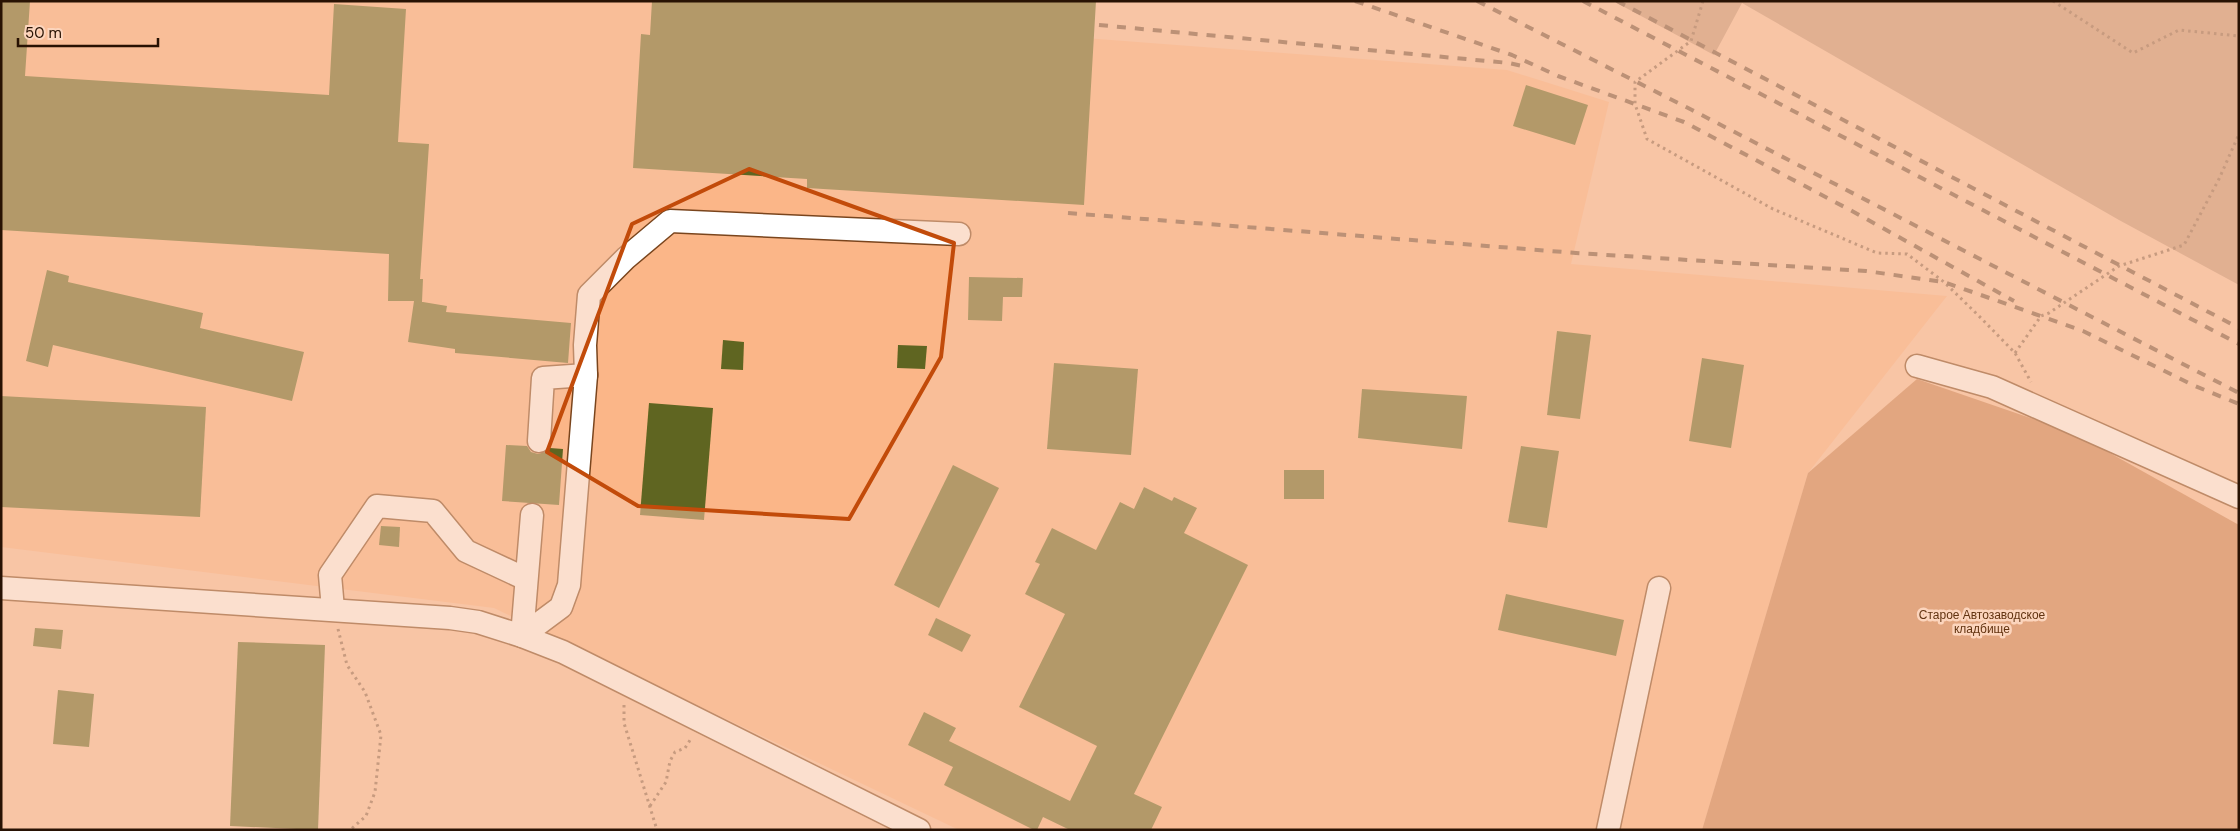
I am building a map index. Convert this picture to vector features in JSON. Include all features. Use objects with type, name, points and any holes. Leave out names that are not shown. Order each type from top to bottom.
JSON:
[{"type":"lane","points":[[522,636],[561,607],[569,584],[586,374],[585,344],[589,295],[626,258],[670,221],[959,234]]},
{"type":"lane","points":[[1917,366],[1992,387],[2239,497]]},
{"type":"lane","points":[[539,442],[543,378],[586,374]]},
{"type":"lane","points":[[333,609],[330,575],[377,506],[433,511],[466,551],[526,579]]},
{"type":"lane","points":[[522,636],[532,515]]},
{"type":"lane","points":[[1,588],[333,609],[478,622],[563,652],[919,830]]},
{"type":"lane","points":[[1608,830],[1660,588]]},
{"type":"path","points":[[1703,1],[1691,41],[1635,82],[1635,104],[1647,139],[1773,209],[1877,253],[1907,254],[1944,282],[2015,353],[2032,383]]},
{"type":"path","points":[[2053,1],[2133,53],[2179,30],[2239,36]]},
{"type":"path","points":[[2015,353],[2041,316],[2050,313],[2119,266],[2184,245],[2219,178],[2239,134]]},
{"type":"path","points":[[333,609],[347,666],[365,692],[381,735],[375,792],[366,816],[350,830]]},
{"type":"path","points":[[624,682],[624,723],[657,830]]},
{"type":"path","points":[[650,807],[666,782],[670,762],[675,752],[684,748],[701,722]]},
{"type":"highlighted area","points":[[749,169],[954,243],[941,357],[849,519],[638,506],[547,452],[632,224]]},
{"type":"shaded area","points":[[1,1],[968,1],[966,29],[1507,70],[1609,102],[1571,264],[1947,296],[1808,473],[1702,830],[959,830],[494,608],[1,547]]},
{"type":"shaded area","points":[[1613,1],[2239,1],[2239,285],[2119,220],[1742,3],[1714,55]]},
{"type":"green space","name":"Старое Автозаводское кладбище","points":[[1917,379],[2074,433],[2239,525],[2239,830],[1702,830],[1808,473]]},
{"type":"building","points":[[1,1],[30,1],[25,76],[329,95],[334,4],[406,9],[398,142],[429,144],[420,279],[423,279],[422,302],[447,306],[446,312],[571,323],[568,363],[455,353],[455,349],[408,342],[414,301],[388,301],[389,254],[1,230]]},
{"type":"building","points":[[652,1],[1096,1],[1084,205],[807,188],[807,179],[633,168],[641,34],[650,35]]},
{"type":"building","points":[[1526,85],[1588,105],[1575,145],[1513,126]]},
{"type":"building","points":[[47,270],[69,276],[68,282],[203,313],[200,328],[304,352],[292,401],[53,345],[48,367],[26,361]]},
{"type":"building","points":[[969,277],[1023,278],[1022,297],[1003,297],[1002,321],[968,320]]},
{"type":"building","points":[[1557,331],[1591,335],[1580,419],[1547,415]]},
{"type":"building","points":[[723,340],[744,342],[743,370],[721,369]]},
{"type":"building","points":[[898,345],[927,346],[925,369],[897,368]]},
{"type":"building","points":[[1702,358],[1744,365],[1731,448],[1689,441]]},
{"type":"building","points":[[1054,363],[1138,369],[1131,455],[1047,449]]},
{"type":"building","points":[[1362,389],[1467,396],[1462,449],[1358,438]]},
{"type":"building","points":[[1,396],[206,407],[200,517],[1,507]]},
{"type":"building","points":[[649,403],[713,408],[704,520],[640,515]]},
{"type":"building","points":[[506,445],[527,446],[531,452],[538,454],[550,448],[563,449],[559,505],[502,501]]},
{"type":"building","points":[[1521,446],[1559,451],[1547,528],[1508,522]]},
{"type":"building","points":[[953,465],[999,488],[939,608],[894,585]]},
{"type":"building","points":[[1284,470],[1324,470],[1324,499],[1284,499]]},
{"type":"building","points":[[1144,487],[1172,501],[1174,497],[1197,508],[1184,533],[1248,565],[1134,794],[1162,807],[1151,830],[1070,830],[1043,817],[1037,830],[1034,830],[944,785],[953,767],[908,745],[924,712],[956,728],[949,741],[1070,801],[1097,746],[1019,707],[1065,614],[1025,594],[1040,564],[1035,562],[1052,528],[1096,550],[1120,502],[1134,509]]},
{"type":"building","points":[[381,526],[400,527],[399,547],[379,545]]},
{"type":"building","points":[[1506,594],[1624,620],[1616,656],[1498,630]]},
{"type":"building","points":[[936,618],[971,635],[962,652],[928,635]]},
{"type":"building","points":[[35,628],[63,630],[61,649],[33,646]]},
{"type":"building","points":[[238,642],[325,645],[318,830],[230,826]]},
{"type":"building","points":[[58,690],[94,694],[89,747],[53,744]]},
{"type":"railway","points":[[1355,1],[1512,55],[1558,76],[1684,122],[1852,211],[2014,301]]},
{"type":"railway","points":[[1477,1],[2239,393]]},
{"type":"railway","points":[[1583,1],[2239,344]]},
{"type":"railway","points":[[1617,1],[2239,328]]},
{"type":"railway","points":[[1099,25],[1509,63],[1527,67]]},
{"type":"railway","points":[[1068,213],[1576,253],[1866,271],[1944,282],[2083,331],[2195,386],[2239,404]]}]
